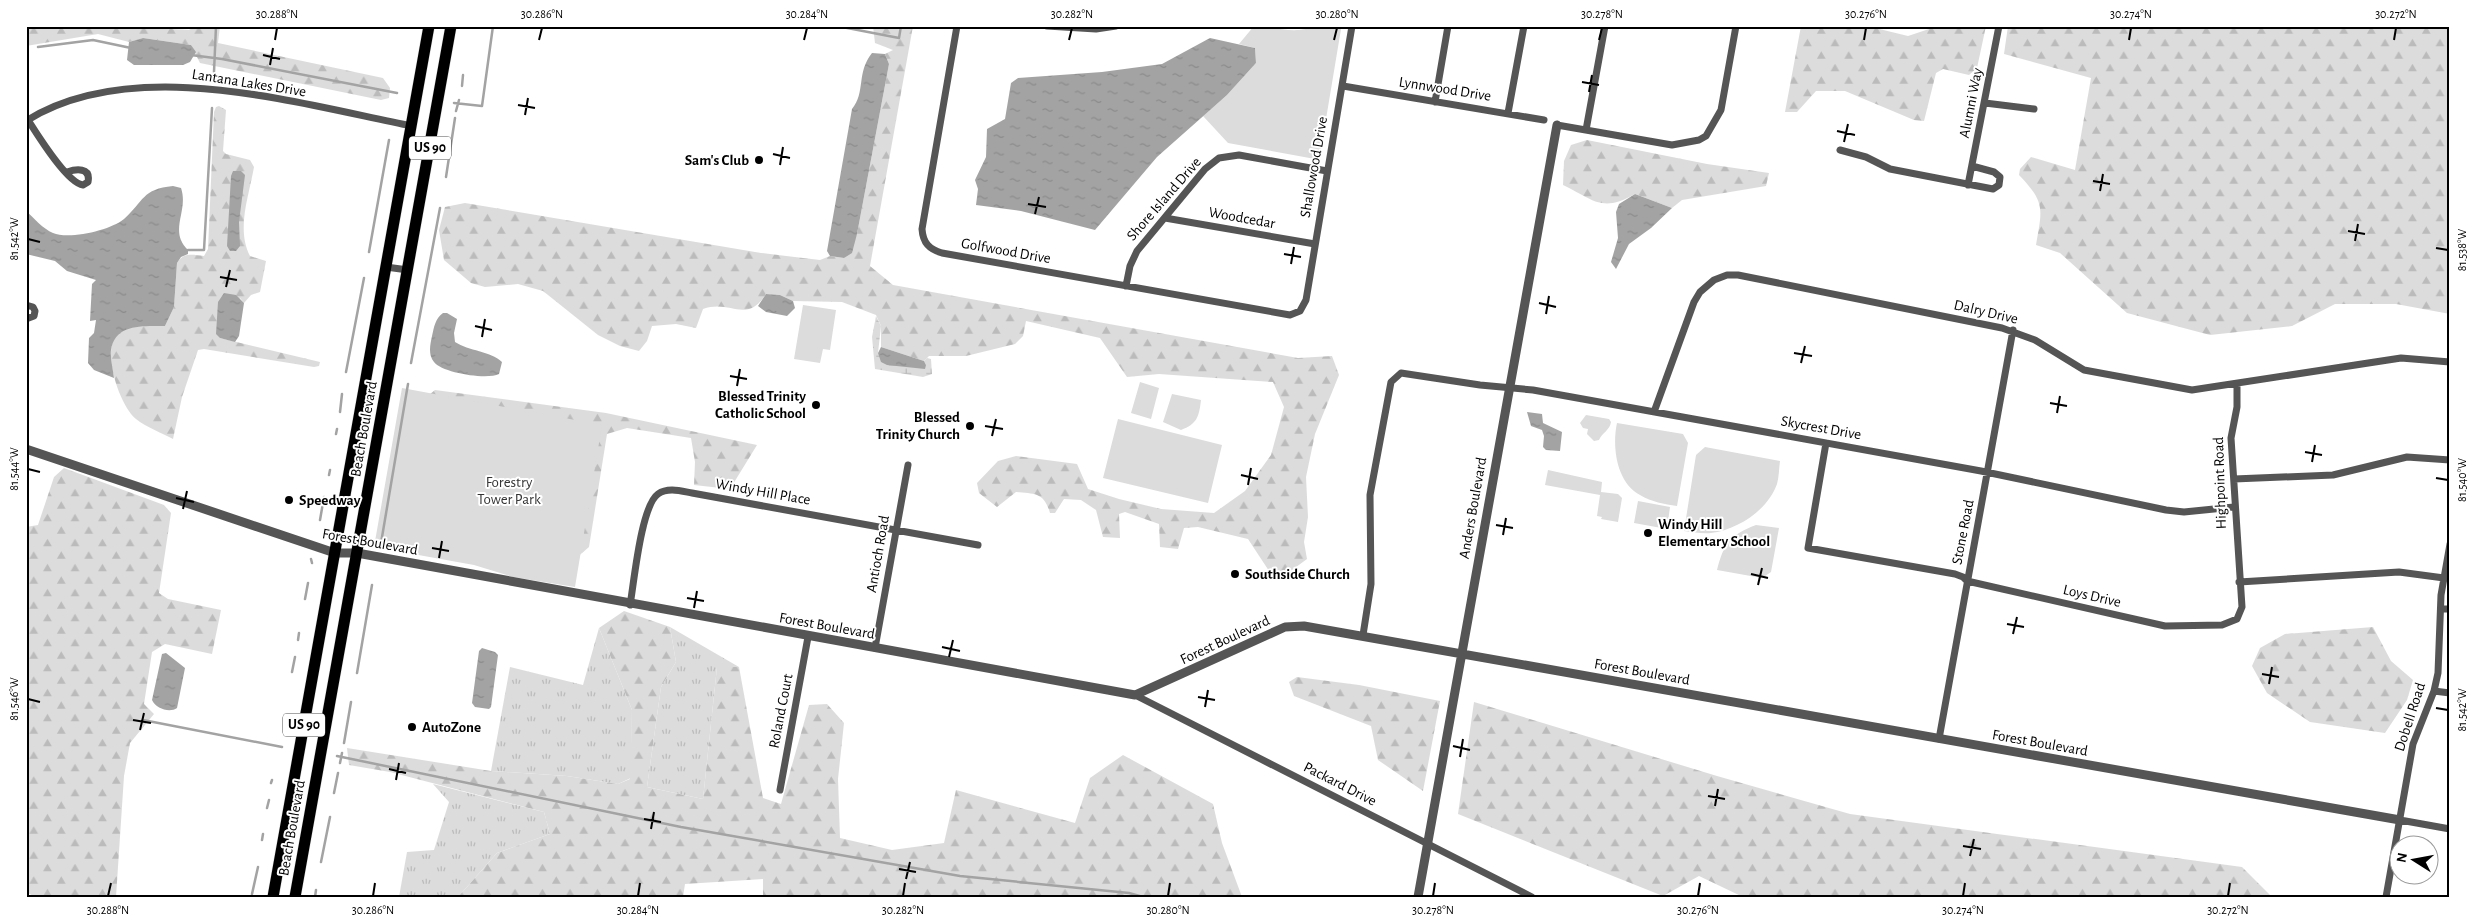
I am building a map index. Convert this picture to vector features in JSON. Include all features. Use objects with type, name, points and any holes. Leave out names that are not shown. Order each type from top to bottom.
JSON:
[{"type":"highway","name":"US 90","points":[[273,897],[430,26]]},
{"type":"highway","name":"Beach Boulevard","points":[[295,897],[452,26]]},
{"type":"street","name":"Golfwood Drive","points":[[957,26],[922,229],[924,241],[933,250],[1281,315],[1296,314],[1300,311]]},
{"type":"street","points":[[1047,26],[1096,29],[1116,26]]},
{"type":"street","name":"Shallowood Drive","points":[[1300,311],[1306,300],[1352,26]]},
{"type":"street","points":[[1435,102],[1448,26]]},
{"type":"street","points":[[1508,113],[1524,26]]},
{"type":"street","points":[[1586,130],[1605,26]]},
{"type":"street","points":[[1557,124],[1672,145],[1700,140],[1706,136],[1721,110],[1736,26]]},
{"type":"street","name":"Alumni Way","points":[[1968,185],[1999,26]]},
{"type":"street","name":"Lantana Lakes Drive","points":[[27,120],[45,109],[76,97],[145,88],[194,86],[412,126]]},
{"type":"street","name":"Lynnwood Drive","points":[[1343,86],[1544,120]]},
{"type":"street","points":[[1985,103],[2034,108]]},
{"type":"street","points":[[27,120],[40,140],[67,172]]},
{"type":"street","name":"Anders Boulevard","points":[[1418,897],[1557,124]]},
{"type":"street","points":[[1840,150],[1866,157],[1890,169],[1993,189],[1999,185],[2000,177],[1994,172],[1972,166]]},
{"type":"street","name":"Shore Island Drive","points":[[1126,286],[1132,258],[1205,168],[1219,158],[1229,155],[1245,156],[1327,171]]},
{"type":"street","name":"Woodcedar","points":[[1165,218],[1315,244]]},
{"type":"street","points":[[386,267],[408,270]]},
{"type":"street","name":"Dalry Drive","points":[[1654,412],[1694,302],[1704,288],[1714,280],[1727,275],[1780,283],[2013,330],[2093,373],[2192,390],[2401,358],[2450,362]]},
{"type":"street","points":[[26,305],[33,307],[35,311],[34,316],[26,319]]},
{"type":"street","name":"Stone Road","points":[[1939,739],[2013,330]]},
{"type":"street","name":"Skycrest Drive","points":[[1363,635],[1371,584],[1370,495],[1389,390],[1393,378],[1401,373],[1509,388],[1524,388],[1826,443],[2174,512],[2234,507]]},
{"type":"street","name":"Highpoint Road","points":[[2237,384],[2237,406],[2231,438],[2240,582]]},
{"type":"street","name":"Loys Drive","points":[[1826,443],[1808,548],[1955,574],[1964,577],[1967,581],[2165,626],[2222,625],[2234,622],[2241,615],[2240,582]]},
{"type":"street","name":"Forest Boulevard","points":[[26,449],[334,553],[357,553],[630,605],[1135,695],[1285,627],[1304,626],[2450,829]]},
{"type":"street","points":[[2234,479],[2333,475],[2407,457],[2450,460]]},
{"type":"street","name":"Antioch Road","points":[[875,648],[908,465]]},
{"type":"street","name":"Windy Hill Place","points":[[630,605],[648,508],[658,494],[666,491],[692,493],[978,545]]},
{"type":"street","name":"Dobell Road","points":[[2386,897],[2414,744],[2434,691],[2440,656],[2444,578],[2450,544]]},
{"type":"street","points":[[2240,582],[2398,572],[2444,578]]},
{"type":"street","points":[[2441,609],[2450,609]]},
{"type":"street","name":"Roland Court","points":[[780,790],[808,637]]},
{"type":"street","points":[[2434,691],[2450,694]]},
{"type":"street","name":"Packard Drive","points":[[1135,695],[1532,897]]},
{"type":"green space","points":[[1331,25],[1341,29],[1320,155],[1315,159],[1228,143],[1203,116],[1227,95],[1256,63],[1255,48],[1239,44],[1254,26],[1293,30]]},
{"type":"green space","points":[[26,26],[117,26],[189,30],[196,26],[220,26],[218,43],[383,78],[390,88],[389,98],[381,100],[200,63],[191,45],[143,38],[129,42],[98,34],[26,46]]},
{"type":"green space","points":[[873,26],[913,26],[870,266],[893,285],[1298,358],[1332,356],[1339,375],[1315,434],[1306,477],[1308,517],[1304,542],[1307,559],[1292,570],[1273,577],[1248,539],[1198,527],[1184,528],[1178,549],[1160,547],[1159,524],[1125,512],[1119,514],[1120,538],[1103,537],[1096,510],[1081,500],[1064,499],[1055,513],[1050,513],[1045,501],[1038,495],[1016,492],[997,507],[979,493],[977,483],[998,461],[1016,456],[1077,464],[1088,489],[1119,499],[1161,509],[1214,513],[1245,491],[1271,455],[1284,407],[1273,382],[1159,374],[1127,377],[1100,338],[1026,321],[1023,336],[1015,344],[966,356],[929,356],[924,361],[881,347],[881,326],[876,315],[842,302],[793,301],[780,295],[766,294],[759,303],[745,310],[722,307],[703,309],[696,328],[676,324],[652,326],[647,341],[639,351],[620,346],[598,335],[543,291],[518,284],[485,287],[471,283],[444,260],[439,230],[445,207],[465,203],[761,253],[820,260],[830,256],[844,258],[857,234],[889,64],[885,54],[893,50],[875,43]]},
{"type":"green space","points":[[1801,26],[1867,26],[1908,36],[1938,26],[1986,26],[1977,68],[1969,75],[1943,69],[1936,73],[1924,121],[1914,120],[1845,91],[1816,91],[1797,112],[1785,112]]},
{"type":"green space","points":[[2008,26],[2450,26],[2450,314],[2396,304],[2335,304],[2292,326],[2210,335],[2127,313],[2060,253],[2036,245],[2040,223],[2040,207],[2034,193],[2019,175],[2020,169],[2031,157],[2075,170],[2091,78],[2004,54]]},
{"type":"green space","points":[[219,106],[226,110],[223,151],[226,154],[250,160],[254,167],[245,212],[244,235],[250,256],[266,261],[260,292],[251,295],[244,303],[240,298],[220,338],[320,362],[319,366],[314,367],[204,349],[198,350],[182,397],[173,439],[140,422],[130,412],[119,391],[111,353],[117,335],[127,328],[134,326],[165,326],[174,307],[177,263],[185,256],[204,256],[208,249],[214,112],[216,107]]},
{"type":"green space","points":[[1587,140],[1707,164],[1769,173],[1766,186],[1682,200],[1672,208],[1635,194],[1614,203],[1598,202],[1563,185],[1564,161],[1571,145]]},
{"type":"green space","points":[[803,305],[836,310],[830,350],[823,349],[820,363],[794,359]]},
{"type":"green space","points":[[876,316],[881,326],[878,353],[926,365],[924,361],[927,358],[931,359],[932,374],[923,377],[875,369],[872,337]]},
{"type":"green space","points":[[1140,382],[1159,388],[1151,419],[1131,413]]},
{"type":"green space","name":"Forestry Tower Park","points":[[402,388],[602,425],[575,587],[513,577],[474,565],[374,547]]},
{"type":"green space","points":[[435,390],[606,413],[757,445],[730,489],[694,485],[695,462],[691,438],[627,428],[607,434],[589,547],[575,559],[418,404]]},
{"type":"green space","points":[[1172,394],[1201,400],[1194,422],[1181,430],[1163,422]]},
{"type":"green space","points":[[1586,415],[1609,419],[1611,422],[1599,440],[1594,441],[1587,434],[1588,429],[1583,428],[1580,423]]},
{"type":"green space","points":[[1118,419],[1222,445],[1208,503],[1103,478]]},
{"type":"green space","points":[[1617,423],[1683,434],[1688,443],[1677,506],[1658,502],[1640,495],[1626,482],[1621,473],[1616,452]]},
{"type":"green space","points":[[1705,447],[1780,461],[1777,484],[1767,502],[1741,523],[1731,528],[1711,533],[1684,531],[1696,455]]},
{"type":"green space","points":[[64,468],[164,505],[171,513],[159,593],[168,599],[221,610],[212,654],[165,644],[152,652],[144,704],[154,714],[130,743],[124,776],[116,897],[35,897],[28,893],[26,895],[26,527],[38,525],[54,477]]},
{"type":"green space","points":[[1548,470],[1602,482],[1601,492],[1618,494],[1622,498],[1618,522],[1601,519],[1602,517],[1597,516],[1600,495],[1545,485]]},
{"type":"green space","points":[[1638,501],[1670,507],[1667,529],[1634,523]]},
{"type":"green space","points":[[1756,525],[1779,528],[1771,572],[1762,578],[1717,570],[1722,553],[1729,541],[1740,532]]},
{"type":"green space","points":[[624,611],[670,627],[676,662],[661,687],[647,787],[703,799],[717,667],[739,667],[763,798],[781,804],[809,705],[827,704],[844,723],[838,779],[840,838],[892,850],[944,843],[956,790],[1075,823],[1090,778],[1123,755],[1213,804],[1222,843],[1242,897],[763,897],[763,879],[685,884],[683,897],[458,897],[497,853],[550,834],[544,812],[390,772],[349,765],[347,748],[491,771],[567,776],[618,784],[630,779],[632,710],[599,628]]},
{"type":"green space","points":[[670,627],[739,667],[717,667],[703,799],[647,787],[661,687],[676,662]]},
{"type":"green space","points":[[2373,627],[2391,661],[2413,680],[2407,700],[2385,733],[2310,722],[2267,693],[2252,666],[2260,648],[2285,634]]},
{"type":"green space","points":[[599,628],[632,710],[631,778],[618,784],[567,776],[491,771],[510,667],[583,685]]},
{"type":"green space","points":[[1297,677],[1359,685],[1440,701],[1423,791],[1378,760],[1371,726],[1294,696],[1289,682]]},
{"type":"green space","points":[[1474,702],[1717,776],[1850,814],[2242,867],[2272,897],[1743,897],[1699,876],[1663,896],[1458,814]]},
{"type":"green space","points":[[433,784],[544,812],[550,834],[497,853],[458,897],[399,897],[407,852],[434,850],[449,802]]},
{"type":"water","points":[[143,38],[191,45],[196,52],[190,62],[183,65],[134,65],[127,60],[129,42]]},
{"type":"water","points":[[1210,38],[1255,48],[1256,63],[1227,95],[1157,157],[1095,230],[1021,211],[976,205],[978,189],[975,180],[986,157],[987,129],[1005,119],[1011,83],[1018,78],[1102,72],[1162,64]]},
{"type":"water","points":[[872,53],[885,54],[889,64],[857,234],[852,253],[844,258],[830,256],[827,251],[852,109],[859,96],[864,68]]},
{"type":"water","points":[[233,171],[241,171],[245,175],[239,222],[240,246],[236,251],[230,251],[227,246],[231,176]]},
{"type":"water","points":[[173,186],[181,188],[183,196],[179,228],[182,243],[188,250],[188,254],[181,257],[177,263],[174,307],[165,326],[140,326],[118,335],[111,350],[114,378],[94,370],[88,363],[89,338],[94,333],[96,320],[90,321],[92,284],[96,280],[67,271],[55,261],[26,254],[26,211],[42,226],[53,233],[79,235],[118,223],[131,213],[149,193]]},
{"type":"water","points":[[1635,194],[1672,208],[1651,228],[1629,244],[1616,269],[1611,262],[1618,238],[1616,212],[1619,204]]},
{"type":"water","points":[[224,293],[236,295],[244,303],[239,336],[235,342],[220,338],[216,334],[218,302]]},
{"type":"water","points":[[766,294],[780,295],[793,301],[795,308],[787,316],[766,312],[758,306]]},
{"type":"water","points":[[443,313],[447,313],[457,319],[454,333],[455,342],[497,358],[502,362],[499,374],[475,376],[446,369],[434,362],[430,353],[431,343],[435,323]]},
{"type":"water","points":[[881,347],[924,361],[925,369],[887,365],[881,362],[878,353]]},
{"type":"water","points":[[1527,412],[1542,414],[1543,423],[1562,432],[1560,451],[1546,450],[1543,447],[1544,436],[1542,430],[1531,426]]},
{"type":"water","points":[[482,648],[495,652],[498,655],[491,707],[489,709],[475,707],[472,703],[479,651]]},
{"type":"water","points":[[166,653],[185,668],[177,708],[171,710],[160,708],[152,700],[162,654]]},
{"type":"waterway","points":[[214,72],[216,26]]},
{"type":"waterway","points":[[454,103],[482,106],[493,26]]},
{"type":"waterway","points":[[837,26],[899,38],[901,26]]},
{"type":"waterway","points":[[38,47],[93,40],[131,48]]},
{"type":"waterway","points":[[191,55],[222,59],[397,93]]},
{"type":"waterway","points":[[462,86],[463,75]]},
{"type":"waterway","points":[[456,111],[459,100]]},
{"type":"waterway","points":[[188,250],[204,250],[212,108]]},
{"type":"waterway","points":[[446,177],[455,118]]},
{"type":"waterway","points":[[369,252],[389,140]]},
{"type":"waterway","points":[[411,363],[440,208]]},
{"type":"waterway","points":[[346,372],[364,278]]},
{"type":"waterway","points":[[381,543],[408,384]]},
{"type":"waterway","points":[[340,412],[342,394]]},
{"type":"waterway","points":[[336,434],[337,429]]},
{"type":"waterway","points":[[329,475],[330,470]]},
{"type":"waterway","points":[[320,520],[324,497]]},
{"type":"waterway","points":[[311,559],[312,563]]},
{"type":"waterway","points":[[305,599],[308,583]]},
{"type":"waterway","points":[[357,673],[372,585]]},
{"type":"waterway","points":[[298,640],[299,633]]},
{"type":"waterway","points":[[292,672],[295,657]]},
{"type":"waterway","points":[[344,743],[351,702]]},
{"type":"waterway","points":[[143,720],[282,747]]},
{"type":"waterway","points":[[340,763],[342,753]]},
{"type":"waterway","points":[[337,756],[681,827],[960,876],[1129,893],[1143,897]]},
{"type":"waterway","points":[[334,793],[338,773]]},
{"type":"waterway","points":[[267,808],[269,800]]},
{"type":"waterway","points":[[321,862],[330,817]]},
{"type":"waterway","points":[[262,840],[263,834]]},
{"type":"waterway","points":[[252,894],[258,867]]},
{"type":"waterway","points":[[315,897],[316,890]]},
{"type":"place","name":"Sam's Club","points":[[759,160]]},
{"type":"place","name":"Blessed Trinity Catholic School","points":[[816,405]]},
{"type":"place","name":"Blessed Trinity Church","points":[[970,426]]},
{"type":"place","name":"Speedway","points":[[289,500]]},
{"type":"place","name":"Windy Hill Elementary School","points":[[1648,533]]},
{"type":"place","name":"Southside Church","points":[[1235,574]]},
{"type":"place","name":"AutoZone","points":[[412,727]]}]
